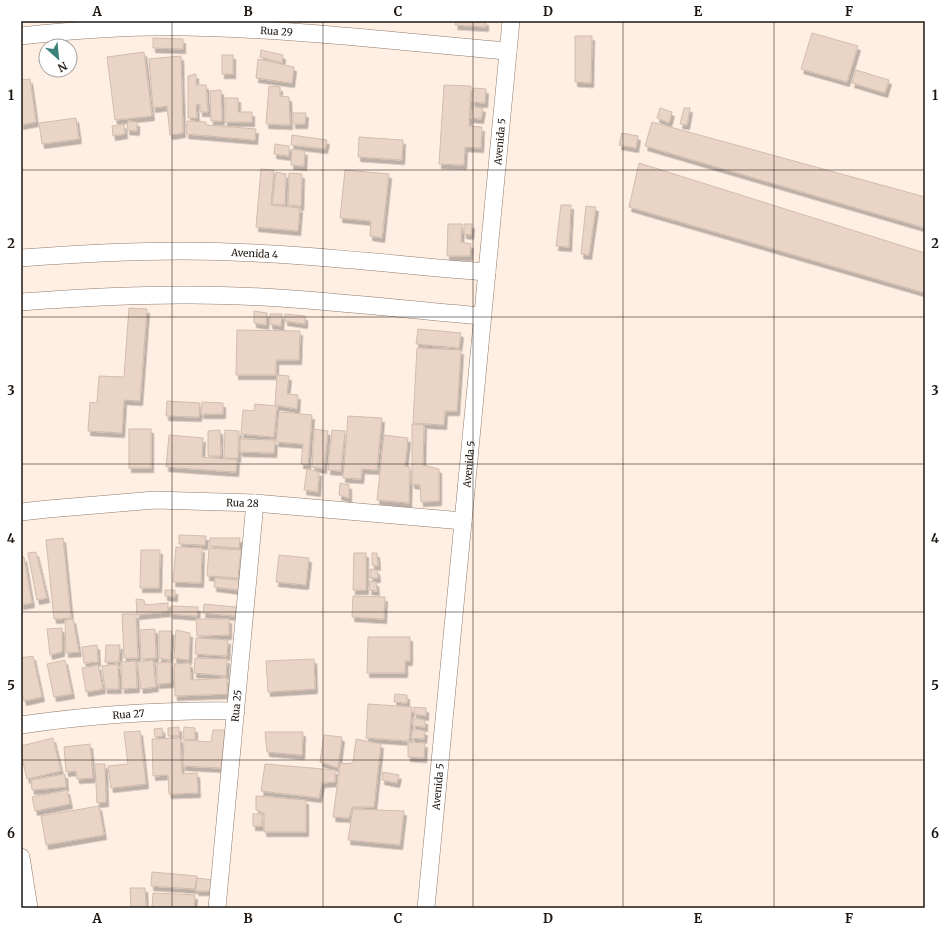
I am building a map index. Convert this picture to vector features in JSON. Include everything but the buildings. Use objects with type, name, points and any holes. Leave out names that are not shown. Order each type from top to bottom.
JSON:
[{"type":"street","name":"Avenida 5","points":[[426,908],[511,21]]},
{"type":"street","name":"Rua 29","points":[[21,36],[81,30],[187,27],[299,27],[508,51]]},
{"type":"street","name":"Avenida 4","points":[[21,258],[94,253],[183,251],[277,255],[487,272]]},
{"type":"street","points":[[21,302],[96,297],[182,295],[274,299],[483,316]]},
{"type":"street","name":"Rua 28","points":[[21,512],[156,500],[255,503],[463,521]]},
{"type":"street","name":"Rua 25","points":[[217,908],[255,503]]},
{"type":"street","name":"Rua 27","points":[[21,725],[63,719],[180,710],[236,711]]},
{"type":"street","points":[[21,857],[29,908]]}]
